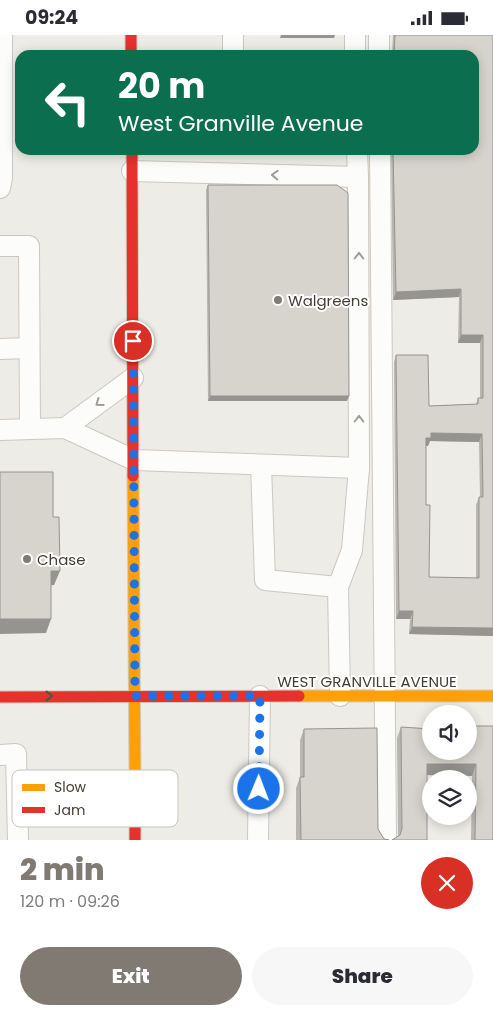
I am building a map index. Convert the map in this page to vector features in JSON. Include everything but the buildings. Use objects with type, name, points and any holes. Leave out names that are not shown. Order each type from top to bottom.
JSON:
[{"type":"main road","points":[[131,35],[131,50]]},
{"type":"main road","points":[[132,155],[135,770]]},
{"type":"main road","name":"WEST GRANVILLE AVENUE","points":[[0,697],[493,696]]},
{"type":"main road","points":[[135,827],[135,840]]},
{"type":"lane","points":[[0,188],[2,178],[2,35]]},
{"type":"lane","points":[[232,50],[233,35]]},
{"type":"lane","points":[[355,35],[355,50]]},
{"type":"lane","points":[[379,35],[379,50]]},
{"type":"lane","points":[[340,696],[338,587],[352,550],[359,467],[357,155]]},
{"type":"lane","points":[[380,155],[386,840]]},
{"type":"lane","points":[[132,171],[358,177]]},
{"type":"lane","points":[[0,246],[29,246],[30,429]]},
{"type":"lane","points":[[0,349],[30,348]]},
{"type":"lane","points":[[65,428],[133,378]]},
{"type":"lane","points":[[0,430],[65,428],[134,460],[359,467]]},
{"type":"lane","points":[[261,465],[265,580],[338,587]]},
{"type":"lane","points":[[258,840],[260,696]]},
{"type":"lane","points":[[0,755],[16,754],[16,770]]},
{"type":"lane","points":[[18,827],[18,840]]},
{"type":"traffic: slow","points":[[133,476],[135,770]]},
{"type":"traffic: slow","points":[[299,696],[493,696]]},
{"type":"traffic: jam","points":[[131,35],[131,50]]},
{"type":"traffic: jam","points":[[132,155],[133,476]]},
{"type":"traffic: jam","points":[[0,697],[299,696]]},
{"type":"traffic: jam","points":[[135,827],[135,840]]},
{"type":"place","name":"Walgreens","points":[[278,300]]},
{"type":"place","name":"Chase","points":[[27,559]]},
{"type":"route","points":[[133,341],[135,696],[260,696],[259,789]]}]
